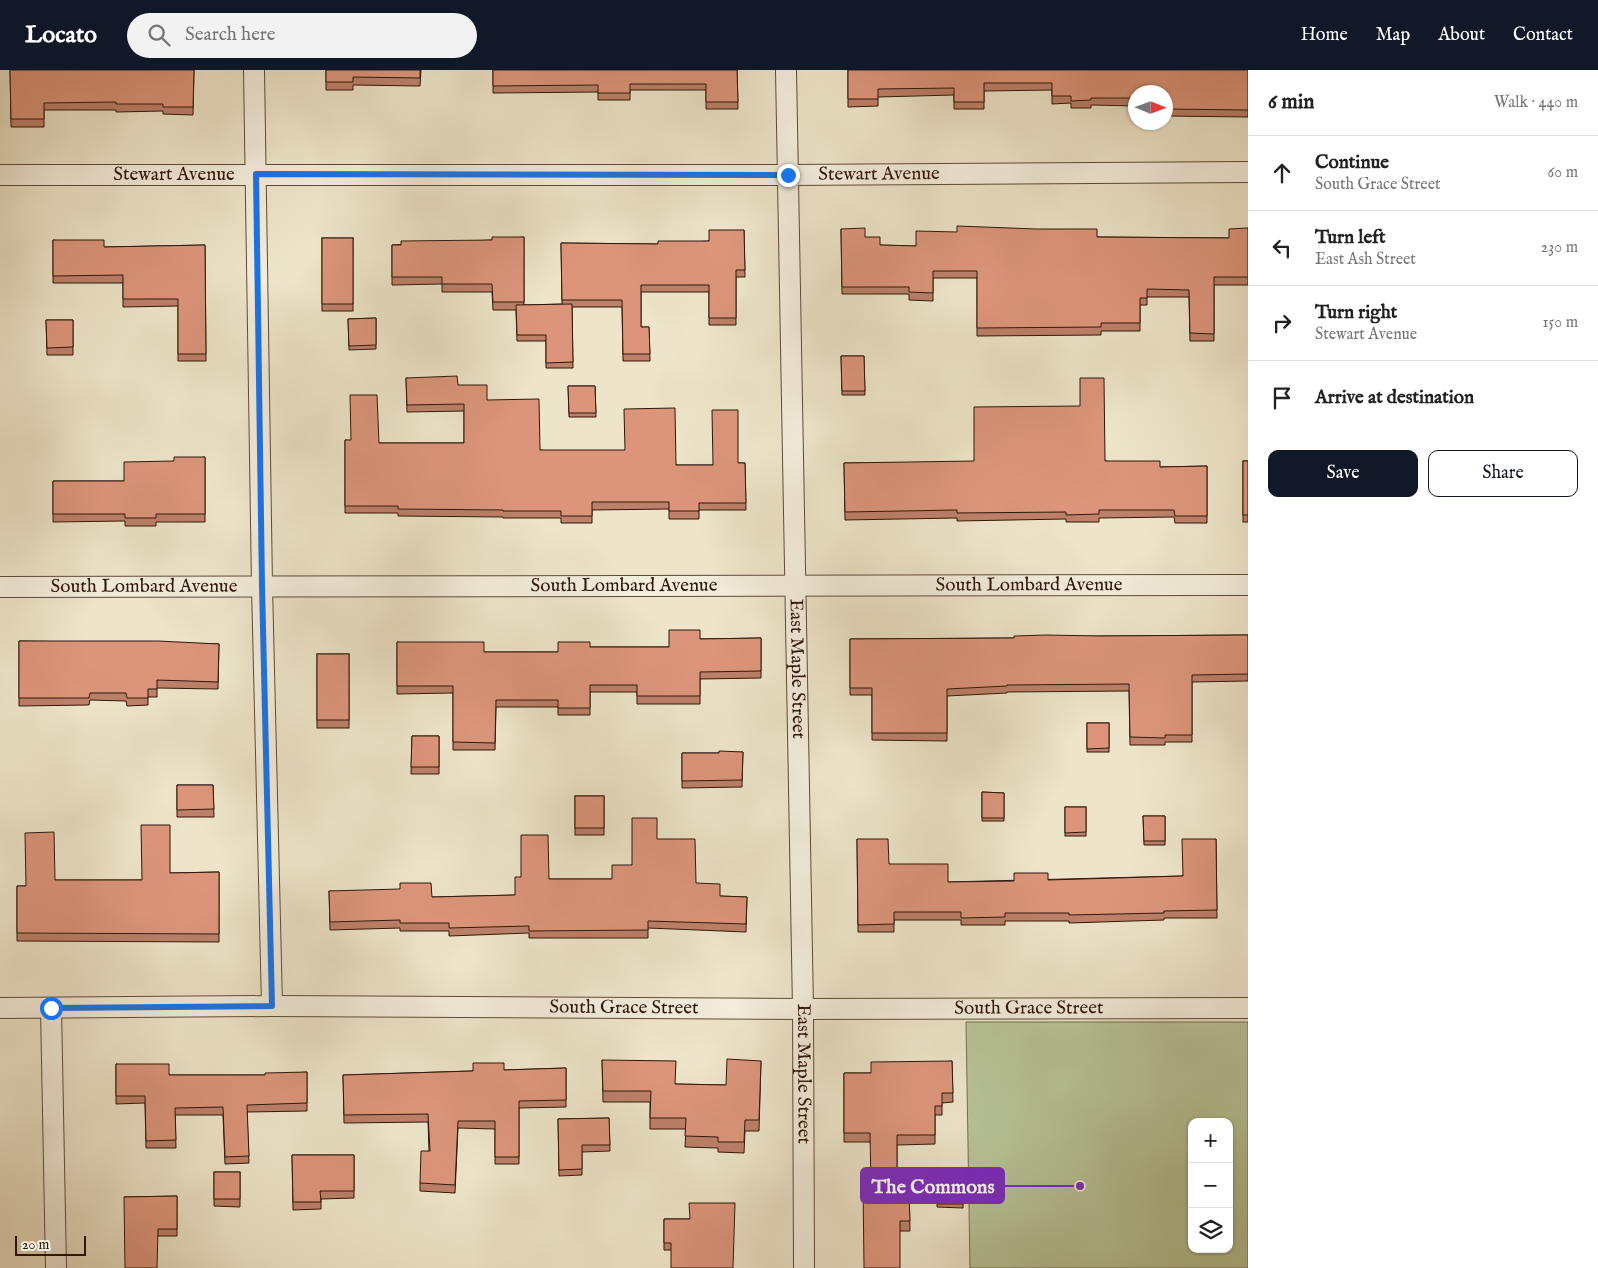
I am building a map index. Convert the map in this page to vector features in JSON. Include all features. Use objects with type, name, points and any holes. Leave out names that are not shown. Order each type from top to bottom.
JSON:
[{"type":"street","points":[[254,70],[262,586],[272,1006]]},
{"type":"street","name":"East Maple Street","points":[[786,70],[804,1009],[804,1268]]},
{"type":"street","name":"Stewart Avenue","points":[[0,175],[788,175],[1248,172]]},
{"type":"street","name":"South Lombard Avenue","points":[[0,587],[1248,584]]},
{"type":"street","name":"South Grace Street","points":[[0,1008],[272,1006],[804,1009],[1248,1008]]},
{"type":"street","points":[[51,1008],[56,1268]]},
{"type":"green space","points":[[966,1022],[1248,1022],[1248,1268],[970,1268]]},
{"type":"building","points":[[10,70],[194,70],[193,107],[163,107],[163,104],[116,104],[116,102],[44,103],[44,119],[11,119]]},
{"type":"building","points":[[326,70],[420,70],[420,78],[353,77],[353,82],[326,82]]},
{"type":"building","points":[[493,70],[737,70],[738,102],[706,102],[706,84],[630,84],[630,93],[598,93],[598,85],[493,86]]},
{"type":"building","points":[[848,70],[1248,70],[1248,110],[1173,109],[1173,85],[1128,85],[1128,98],[1091,98],[1091,100],[1071,101],[1071,96],[1052,96],[1052,83],[984,83],[984,102],[954,102],[954,88],[878,89],[878,99],[848,99]]},
{"type":"building","points":[[957,226],[1097,229],[1097,237],[1229,238],[1229,229],[1248,228],[1248,277],[1214,277],[1214,334],[1190,333],[1189,290],[1147,289],[1147,298],[1140,298],[1140,323],[1101,323],[1101,327],[977,328],[977,271],[933,271],[933,293],[909,292],[909,287],[842,287],[841,229],[865,228],[865,237],[880,237],[880,245],[916,246],[916,231],[957,232]]},
{"type":"building","points":[[709,230],[744,230],[745,270],[736,270],[736,318],[709,318],[709,285],[641,285],[641,327],[649,327],[650,354],[623,354],[622,300],[562,300],[561,243],[658,244],[658,241],[709,241]]},
{"type":"building","points":[[492,237],[524,237],[524,302],[493,302],[492,284],[442,284],[442,277],[392,277],[392,245],[401,245],[401,241],[492,240]]},
{"type":"building","points":[[322,238],[353,238],[353,304],[322,304]]},
{"type":"building","points":[[53,240],[104,240],[104,247],[205,245],[206,354],[178,354],[178,299],[123,299],[123,275],[53,276]]},
{"type":"building","points":[[572,304],[573,362],[546,363],[546,335],[517,335],[516,305]]},
{"type":"building","points":[[376,318],[376,345],[349,346],[348,319]]},
{"type":"building","points":[[46,320],[73,320],[73,347],[47,348]]},
{"type":"building","points":[[841,356],[864,356],[865,391],[842,391]]},
{"type":"building","points":[[457,376],[458,385],[487,385],[487,400],[539,399],[540,450],[625,450],[624,409],[675,408],[676,465],[713,465],[712,410],[738,410],[738,463],[745,463],[746,503],[699,503],[699,511],[669,511],[669,502],[592,502],[592,516],[561,516],[561,511],[398,509],[398,506],[345,506],[345,440],[351,440],[350,395],[377,395],[379,443],[464,443],[464,404],[407,405],[406,378]]},
{"type":"building","points":[[1080,378],[1104,378],[1105,461],[1160,461],[1160,467],[1207,466],[1207,516],[1175,516],[1174,510],[1099,510],[1099,514],[1066,515],[1066,512],[957,513],[957,510],[845,512],[844,463],[974,461],[974,407],[1080,406]]},
{"type":"building","points":[[568,386],[595,386],[596,413],[569,413]]},
{"type":"building","points":[[174,457],[205,457],[205,514],[156,514],[156,518],[125,518],[125,514],[53,514],[53,481],[124,481],[124,462],[174,461]]},
{"type":"building","points":[[1243,461],[1248,461],[1248,515],[1243,515]]},
{"type":"building","points":[[669,630],[700,630],[700,639],[761,638],[761,671],[700,672],[700,696],[637,696],[637,685],[590,685],[590,708],[558,708],[558,700],[496,700],[495,743],[453,742],[453,686],[397,686],[397,642],[484,642],[484,652],[558,652],[558,642],[590,642],[590,647],[669,647]]},
{"type":"building","points":[[1248,635],[1248,674],[1192,675],[1192,735],[1165,735],[1165,738],[1130,737],[1129,684],[1007,685],[947,689],[947,733],[872,733],[872,688],[850,688],[850,639],[1014,638],[1014,636]]},
{"type":"building","points":[[19,641],[158,641],[219,644],[218,682],[157,680],[157,689],[148,689],[148,698],[127,698],[126,693],[90,693],[89,698],[19,698]]},
{"type":"building","points":[[317,654],[349,654],[349,720],[317,720]]},
{"type":"building","points":[[1087,723],[1109,723],[1109,748],[1087,749]]},
{"type":"building","points":[[412,736],[439,736],[439,767],[411,767]]},
{"type":"building","points":[[719,751],[743,752],[742,780],[682,781],[682,753],[719,753]]},
{"type":"building","points":[[177,785],[213,785],[214,809],[177,810]]},
{"type":"building","points":[[982,792],[1004,793],[1004,818],[982,818]]},
{"type":"building","points":[[575,796],[604,796],[604,828],[575,828]]},
{"type":"building","points":[[1065,807],[1086,807],[1086,832],[1065,833]]},
{"type":"building","points":[[1143,816],[1165,816],[1165,841],[1144,841]]},
{"type":"building","points":[[632,818],[657,818],[657,839],[695,839],[696,883],[720,884],[720,896],[747,897],[746,924],[648,921],[648,930],[529,931],[529,926],[449,928],[449,923],[400,923],[400,920],[330,922],[329,891],[400,889],[400,883],[431,883],[432,897],[515,895],[515,877],[521,877],[521,835],[548,835],[549,879],[612,879],[612,865],[632,865]]},
{"type":"building","points":[[141,825],[170,825],[170,873],[219,872],[219,934],[17,933],[17,886],[26,886],[25,833],[54,832],[55,880],[142,880]]},
{"type":"building","points":[[857,839],[888,839],[889,864],[948,864],[948,882],[1014,881],[1014,873],[1048,873],[1048,880],[1183,876],[1182,839],[1216,839],[1217,910],[1069,915],[1069,913],[1005,913],[1005,917],[961,918],[961,912],[894,912],[894,924],[858,925]]},
{"type":"building","points":[[727,1059],[761,1061],[759,1120],[745,1120],[744,1142],[718,1142],[718,1137],[685,1136],[686,1118],[650,1118],[651,1091],[603,1091],[602,1060],[676,1061],[675,1084],[726,1085]]},
{"type":"building","points":[[952,1061],[953,1093],[942,1093],[942,1106],[935,1106],[935,1135],[897,1135],[897,1194],[909,1194],[910,1221],[900,1221],[900,1268],[864,1268],[863,1184],[871,1184],[870,1133],[844,1133],[844,1073],[871,1073],[871,1062]]},
{"type":"building","points":[[473,1063],[504,1063],[504,1070],[566,1068],[566,1100],[519,1101],[519,1157],[495,1157],[495,1121],[458,1121],[455,1185],[420,1183],[421,1151],[430,1151],[428,1114],[344,1115],[343,1075],[473,1071]]},
{"type":"building","points":[[116,1064],[169,1064],[169,1075],[265,1075],[265,1073],[307,1072],[307,1103],[247,1105],[249,1156],[225,1157],[223,1107],[175,1108],[176,1140],[146,1141],[145,1096],[116,1096]]},
{"type":"building","points":[[609,1118],[610,1145],[582,1145],[582,1169],[559,1170],[558,1119]]},
{"type":"building","points":[[292,1155],[354,1155],[354,1191],[320,1191],[321,1202],[293,1202]]},
{"type":"building","points":[[214,1172],[240,1172],[240,1199],[214,1199]]},
{"type":"building","points":[[937,1181],[964,1181],[963,1204],[937,1204]]},
{"type":"building","points":[[177,1196],[177,1229],[158,1229],[157,1268],[125,1268],[124,1197]]},
{"type":"building","points":[[689,1203],[735,1203],[733,1268],[671,1268],[671,1243],[664,1243],[664,1219],[690,1219]]},
{"type":"place","name":"The Commons","points":[[1080,1186]]},
{"type":"route","points":[[51,1008],[272,1006],[262,586],[256,174],[788,175]]}]
